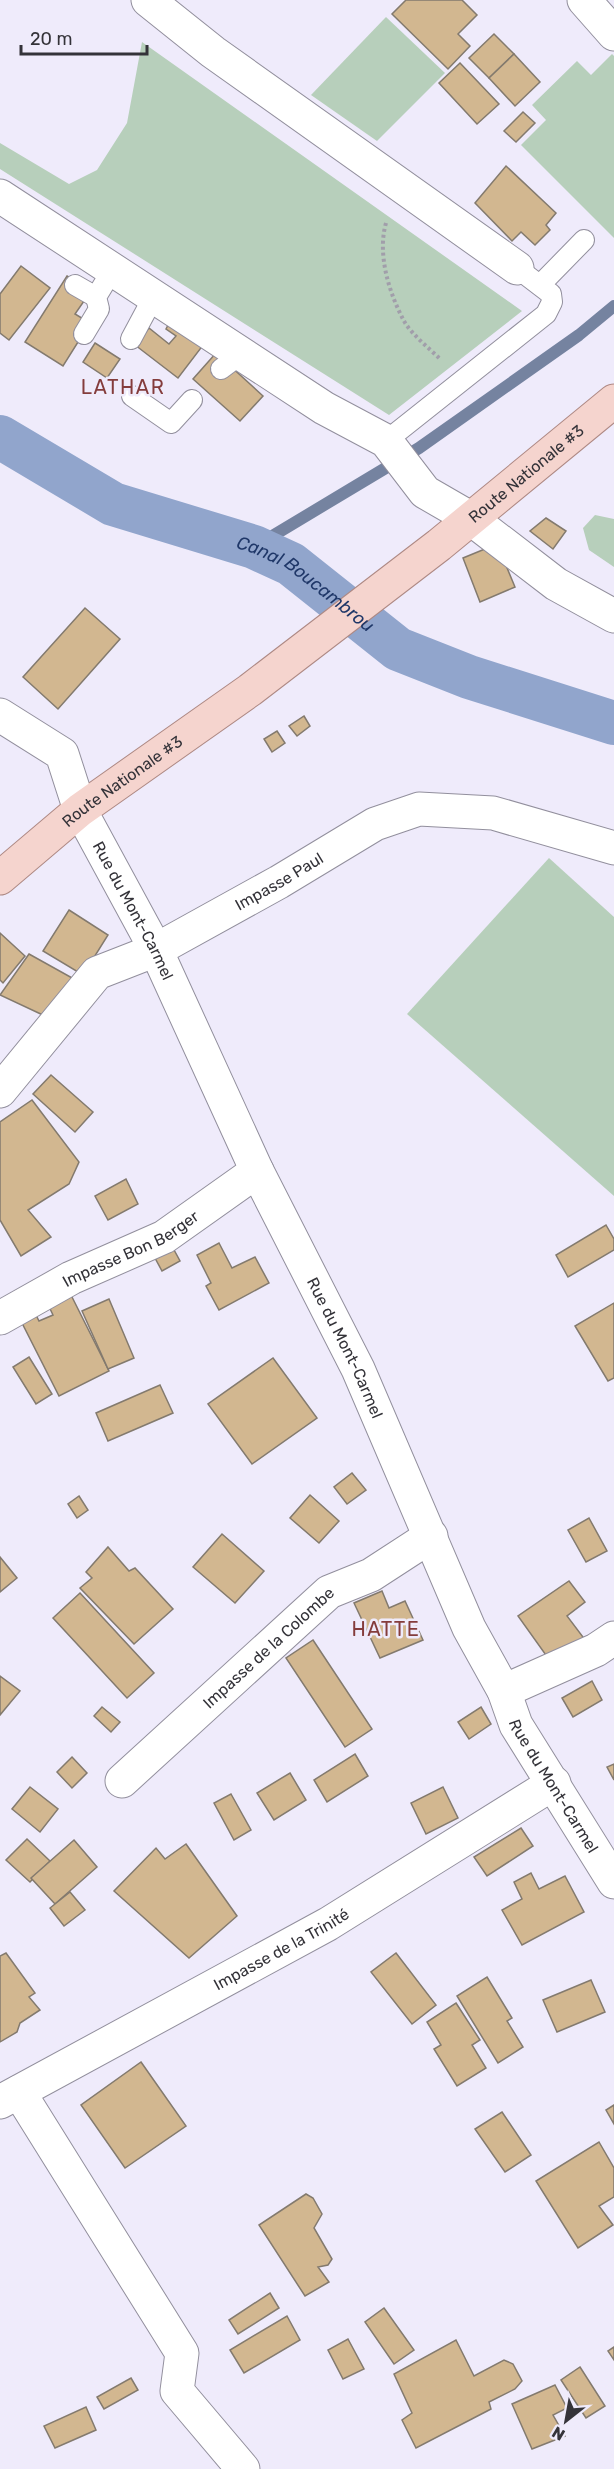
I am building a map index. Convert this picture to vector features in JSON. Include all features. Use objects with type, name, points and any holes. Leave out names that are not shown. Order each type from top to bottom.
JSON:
[{"type":"main road","name":"Route Nationale #3","points":[[0,878],[80,810],[250,690],[438,545],[614,400]]},
{"type":"street","points":[[148,0],[213,52],[529,276]]},
{"type":"street","points":[[584,0],[611,25]]},
{"type":"street","points":[[0,196],[154,296],[231,362],[386,441],[425,492],[470,518],[556,584],[614,616]]},
{"type":"street","name":"Rue du Mont-Carmel","points":[[0,715],[62,754],[80,810],[156,950],[257,1171],[358,1369],[469,1628],[504,1691],[516,1725],[614,1882]]},
{"type":"street","name":"Impasse Paul","points":[[0,1091],[97,973],[156,950],[279,882],[375,824],[419,809],[493,813],[614,848]]},
{"type":"street","name":"Impasse Bon Berger","points":[[0,1318],[71,1278],[164,1237],[257,1171]]},
{"type":"street","name":"Impasse de la Colombe","points":[[122,1781],[329,1592],[371,1575],[431,1536]]},
{"type":"street","points":[[504,1691],[596,1650],[614,1638]]},
{"type":"street","name":"Impasse de la Trinité","points":[[10,2097],[328,1924],[554,1783]]},
{"type":"street","points":[[10,2097],[182,2353],[177,2391],[243,2469]]},
{"type":"lane","points":[[386,441],[546,314],[552,302],[551,294],[529,276],[584,240]]},
{"type":"lane","points":[[84,334],[99,309],[96,297],[113,269]]},
{"type":"lane","points":[[75,285],[96,297]]},
{"type":"lane","points":[[131,339],[154,296]]},
{"type":"lane","points":[[132,396],[171,423],[192,400]]},
{"type":"path","points":[[404,187],[389,210],[383,232],[382,251],[387,274],[405,323],[461,381]]},
{"type":"green space","points":[[386,17],[445,73],[377,141],[311,95]]},
{"type":"green space","points":[[142,42],[522,311],[389,415],[0,169],[0,143],[69,184],[97,170],[127,123]]},
{"type":"green space","points":[[612,54],[614,56],[614,238],[521,145],[546,120],[532,105],[577,61],[591,75]]},
{"type":"green space","points":[[595,515],[614,519],[614,567],[589,550],[583,528]]},
{"type":"green space","points":[[549,858],[614,917],[614,1196],[407,1014]]},
{"type":"building","points":[[406,0],[462,0],[477,15],[458,34],[470,46],[448,69],[392,14]]},
{"type":"building","points":[[494,34],[514,54],[489,78],[469,58]]},
{"type":"building","points":[[514,54],[540,82],[515,106],[489,78]]},
{"type":"building","points":[[460,63],[499,104],[477,124],[439,83]]},
{"type":"building","points":[[523,112],[535,123],[516,142],[504,131]]},
{"type":"building","points":[[506,166],[556,213],[546,225],[550,230],[535,245],[521,232],[512,241],[475,203]]},
{"type":"building","points":[[21,266],[50,288],[9,340],[0,333],[0,294]]},
{"type":"building","points":[[67,276],[91,291],[75,314],[90,323],[63,366],[25,342]]},
{"type":"building","points":[[174,314],[207,340],[178,378],[135,345],[149,328],[169,344],[176,336],[166,329]]},
{"type":"building","points":[[95,343],[120,359],[107,378],[83,362]]},
{"type":"building","points":[[216,353],[263,396],[240,421],[193,379]]},
{"type":"building","points":[[546,518],[566,531],[553,549],[530,531]]},
{"type":"building","points":[[497,544],[515,587],[480,602],[463,558]]},
{"type":"building","points":[[85,608],[120,639],[58,709],[23,677]]},
{"type":"building","points":[[304,716],[310,726],[297,736],[289,726]]},
{"type":"building","points":[[277,731],[285,743],[272,752],[264,739]]},
{"type":"building","points":[[69,910],[108,935],[83,975],[43,951]]},
{"type":"building","points":[[0,933],[25,956],[3,983],[0,980]]},
{"type":"building","points":[[29,954],[74,979],[45,1016],[0,995]]},
{"type":"building","points":[[51,1075],[93,1112],[75,1132],[33,1094]]},
{"type":"building","points":[[32,1100],[79,1162],[69,1184],[28,1210],[51,1237],[21,1256],[0,1220],[0,1122]]},
{"type":"building","points":[[126,1179],[138,1204],[108,1220],[95,1196]]},
{"type":"building","points":[[606,1225],[614,1239],[614,1250],[568,1277],[556,1255]]},
{"type":"building","points":[[219,1243],[232,1268],[255,1257],[269,1283],[219,1310],[206,1286],[211,1283],[197,1255]]},
{"type":"building","points":[[173,1248],[180,1261],[162,1271],[155,1258]]},
{"type":"building","points":[[67,1287],[109,1371],[59,1396],[21,1321],[35,1313],[39,1321],[53,1315],[45,1298]]},
{"type":"building","points":[[109,1299],[134,1358],[108,1369],[82,1311]]},
{"type":"building","points":[[614,1303],[614,1378],[608,1381],[575,1326]]},
{"type":"building","points":[[29,1357],[52,1394],[36,1404],[13,1367]]},
{"type":"building","points":[[273,1358],[317,1418],[252,1464],[208,1404]]},
{"type":"building","points":[[160,1385],[173,1413],[108,1441],[96,1413]]},
{"type":"building","points":[[352,1473],[366,1490],[347,1504],[334,1487]]},
{"type":"building","points":[[310,1495],[339,1521],[319,1543],[290,1518]]},
{"type":"building","points":[[79,1496],[88,1510],[77,1518],[68,1504]]},
{"type":"building","points":[[589,1518],[607,1551],[586,1562],[568,1530]]},
{"type":"building","points":[[222,1534],[264,1571],[235,1603],[193,1567]]},
{"type":"building","points":[[108,1547],[129,1571],[135,1568],[173,1609],[134,1644],[80,1588],[92,1578],[86,1572]]},
{"type":"building","points":[[0,1557],[17,1578],[0,1592]]},
{"type":"building","points":[[569,1581],[585,1602],[567,1616],[586,1641],[553,1665],[518,1616]]},
{"type":"building","points":[[382,1591],[389,1608],[405,1601],[423,1640],[380,1658],[354,1603]]},
{"type":"building","points":[[80,1593],[154,1673],[127,1698],[53,1618]]},
{"type":"building","points":[[313,1640],[372,1729],[345,1747],[286,1658]]},
{"type":"building","points":[[0,1676],[20,1691],[0,1715]]},
{"type":"building","points":[[592,1681],[602,1700],[573,1717],[562,1698]]},
{"type":"building","points":[[102,1707],[120,1722],[111,1732],[94,1716]]},
{"type":"building","points":[[481,1707],[491,1724],[469,1739],[458,1722]]},
{"type":"building","points":[[355,1754],[368,1776],[327,1802],[314,1780]]},
{"type":"building","points":[[72,1757],[87,1773],[72,1788],[57,1772]]},
{"type":"building","points":[[614,1764],[614,1780],[607,1767]]},
{"type":"building","points":[[290,1773],[306,1800],[274,1820],[257,1793]]},
{"type":"building","points":[[30,1787],[58,1809],[40,1832],[12,1809]]},
{"type":"building","points":[[443,1787],[458,1818],[426,1834],[411,1803]]},
{"type":"building","points":[[231,1794],[251,1830],[234,1840],[214,1803]]},
{"type":"building","points":[[521,1828],[533,1846],[487,1876],[474,1857]]},
{"type":"building","points":[[27,1839],[50,1861],[30,1882],[6,1860]]},
{"type":"building","points":[[74,1840],[97,1867],[55,1904],[31,1878]]},
{"type":"building","points":[[186,1844],[237,1916],[189,1958],[114,1891],[156,1848],[165,1859]]},
{"type":"building","points":[[531,1873],[539,1889],[565,1876],[584,1912],[522,1945],[502,1910],[522,1899],[514,1882]]},
{"type":"building","points":[[70,1892],[85,1910],[64,1926],[50,1908]]},
{"type":"building","points":[[6,1953],[35,1993],[29,1997],[40,2010],[20,2023],[17,2032],[0,2042],[0,1956]]},
{"type":"building","points":[[396,1953],[436,2005],[412,2024],[371,1972]]},
{"type":"building","points":[[487,1977],[512,2018],[507,2021],[523,2047],[498,2063],[457,1996]]},
{"type":"building","points":[[591,1980],[605,2012],[557,2032],[543,2000]]},
{"type":"building","points":[[456,2003],[480,2040],[472,2045],[486,2068],[457,2086],[434,2049],[441,2045],[427,2022]]},
{"type":"building","points":[[141,2062],[186,2126],[125,2168],[81,2105]]},
{"type":"building","points":[[614,2105],[614,2124],[606,2110]]},
{"type":"building","points":[[502,2112],[531,2155],[505,2172],[475,2129]]},
{"type":"building","points":[[599,2142],[614,2168],[614,2197],[599,2206],[613,2225],[578,2248],[536,2181]]},
{"type":"building","points":[[306,2194],[313,2198],[322,2214],[314,2228],[332,2259],[328,2265],[318,2267],[329,2282],[305,2296],[259,2225]]},
{"type":"building","points":[[270,2293],[279,2308],[238,2334],[229,2320]]},
{"type":"building","points":[[384,2308],[414,2350],[394,2364],[365,2322]]},
{"type":"building","points":[[287,2316],[300,2340],[244,2373],[230,2350]]},
{"type":"building","points":[[348,2339],[364,2369],[343,2379],[328,2350]]},
{"type":"building","points":[[456,2340],[474,2376],[504,2360],[513,2364],[522,2381],[515,2389],[489,2402],[491,2409],[416,2448],[402,2420],[412,2413],[394,2374]]},
{"type":"building","points":[[614,2347],[614,2360],[608,2351]]},
{"type":"building","points":[[580,2367],[605,2406],[586,2418],[561,2380]]},
{"type":"building","points":[[131,2378],[138,2390],[104,2409],[97,2397]]},
{"type":"building","points":[[555,2385],[567,2408],[553,2415],[565,2436],[532,2449],[512,2404]]},
{"type":"building","points":[[86,2407],[96,2430],[55,2448],[44,2426]]},
{"type":"waterway","points":[[254,547],[419,448],[579,335],[614,306]]},
{"type":"waterway","name":"Canal Boucambrou","points":[[0,437],[113,504],[254,547],[291,564],[398,649],[469,677],[614,723]]},
{"type":"district","name":"LATHAR","points":[[123,387]]},
{"type":"district","name":"HATTE","points":[[386,1629]]}]
